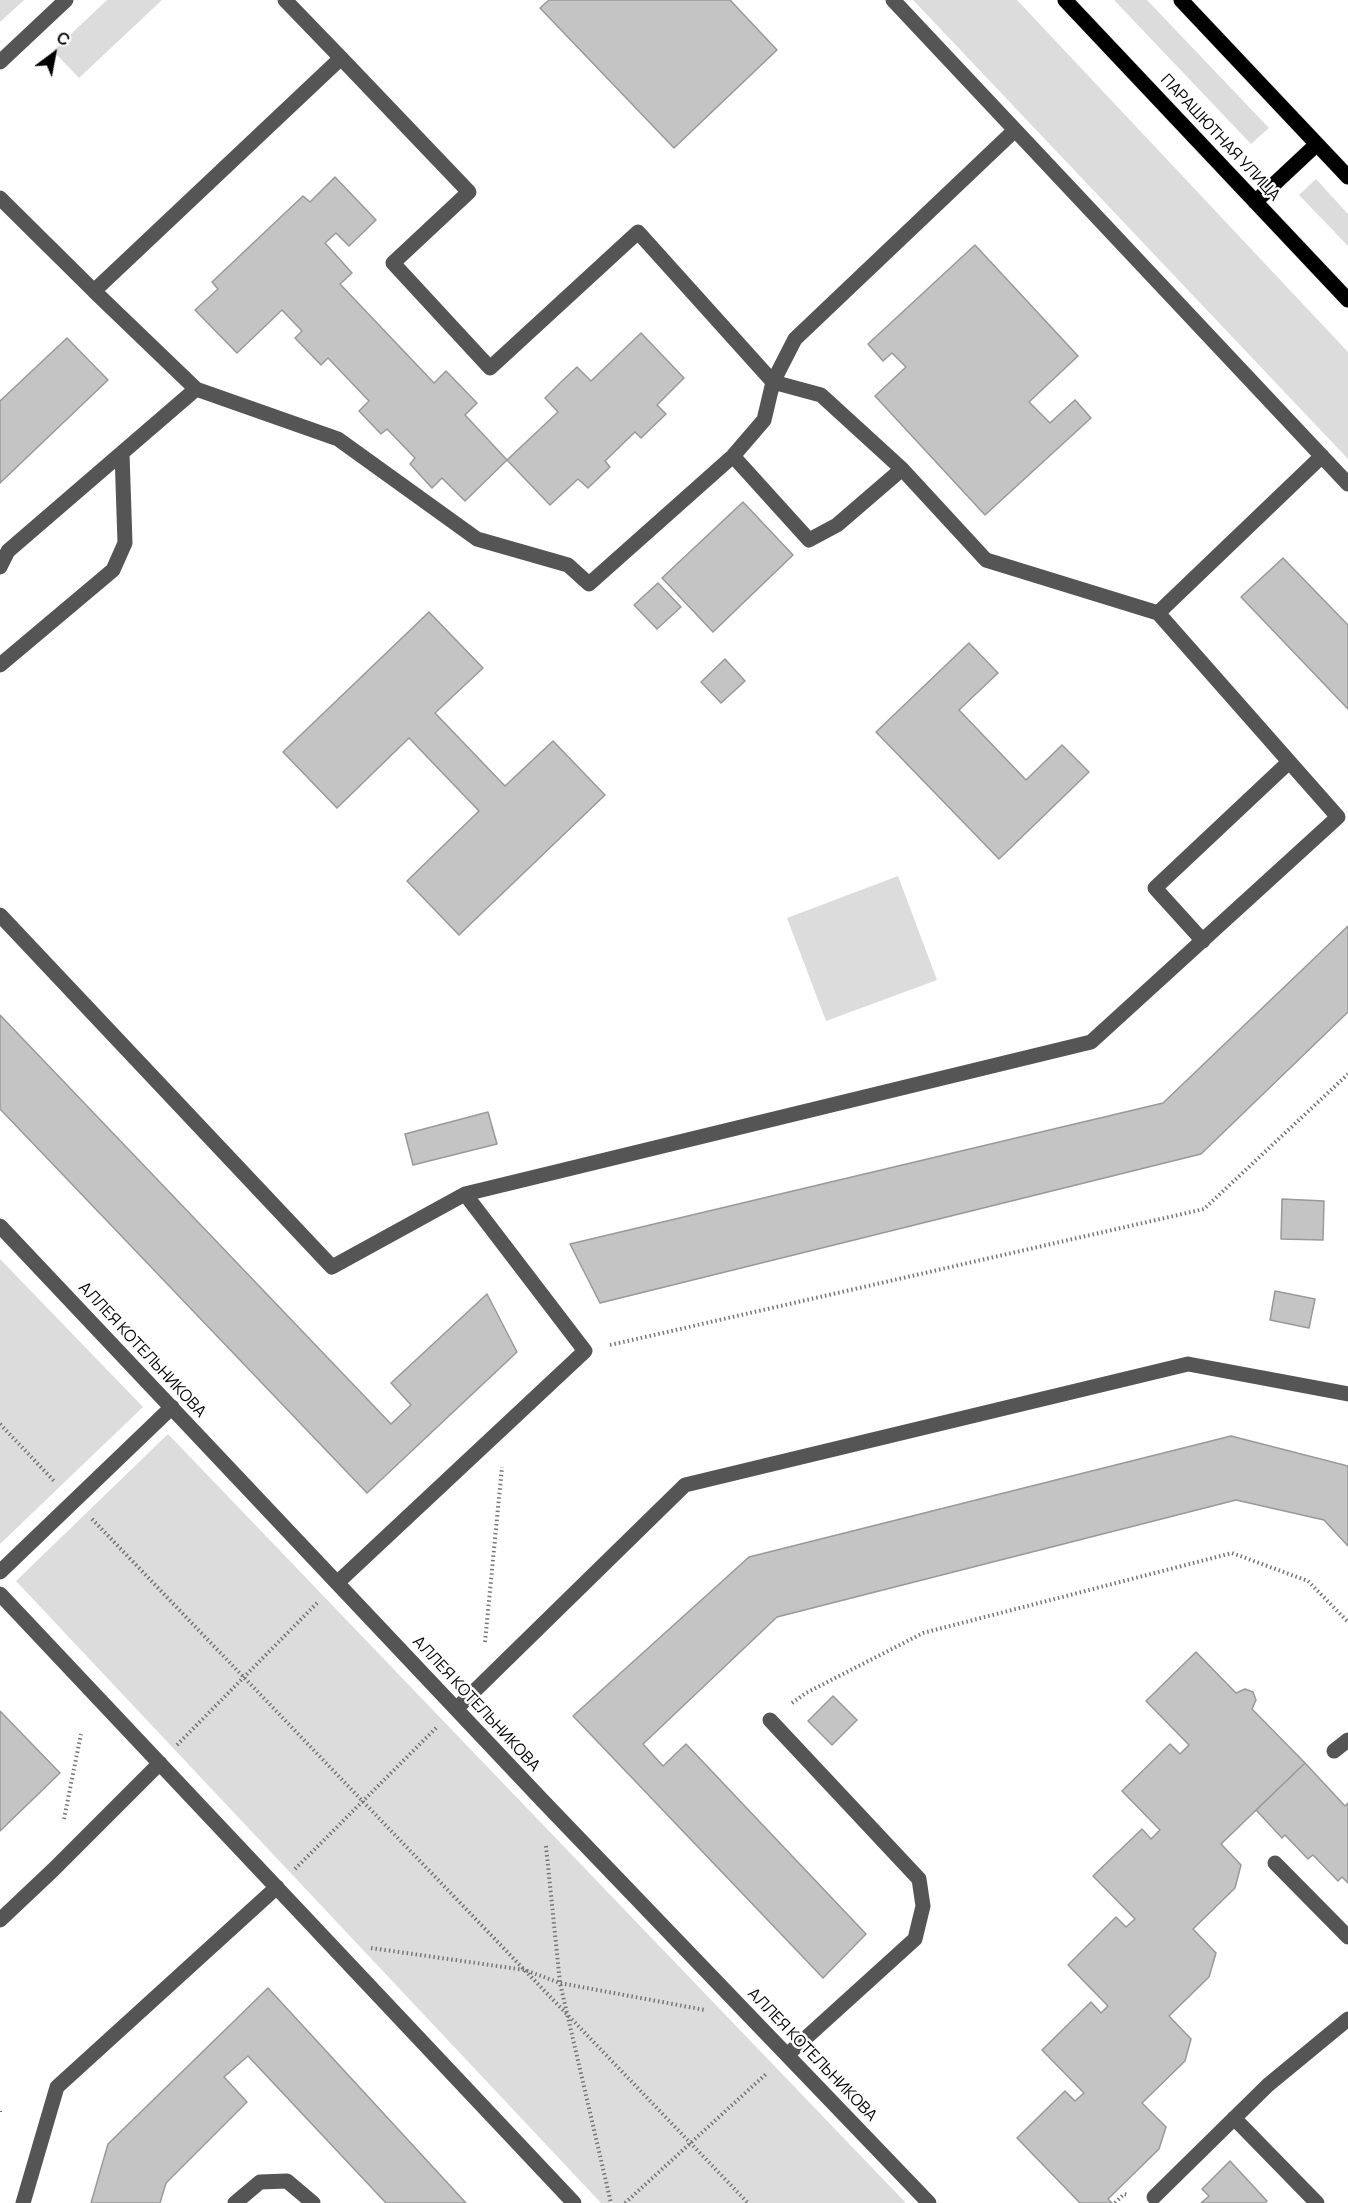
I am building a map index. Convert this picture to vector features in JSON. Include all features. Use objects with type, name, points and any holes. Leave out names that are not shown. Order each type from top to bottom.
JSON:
[{"type":"main road","name":"ПАРАШЮТНАЯ УЛИЦА","points":[[1065,0],[1348,300]]},
{"type":"main road","points":[[1181,0],[1348,177]]},
{"type":"main road","points":[[1255,202],[1317,144]]},
{"type":"street","points":[[0,62],[66,0]]},
{"type":"street","points":[[0,915],[332,1267],[465,1194],[1091,1042],[1338,817],[1158,613],[986,560],[902,469],[821,395],[773,382],[638,232],[490,368],[393,263],[469,192],[285,0]]},
{"type":"street","points":[[893,0],[1348,484]]},
{"type":"street","points":[[94,291],[340,58]]},
{"type":"street","points":[[0,198],[196,389],[338,439],[477,539],[568,565],[590,584],[733,456],[764,420],[773,382],[795,339],[1015,130]]},
{"type":"street","points":[[0,567],[8,551],[196,389]]},
{"type":"street","points":[[0,665],[113,570],[125,543],[122,453]]},
{"type":"street","points":[[733,456],[809,540],[837,525],[902,469]]},
{"type":"street","points":[[1158,613],[1322,456]]},
{"type":"street","points":[[1203,941],[1155,888],[1289,762]]},
{"type":"street","points":[[337,1582],[585,1351],[465,1194]]},
{"type":"street","name":"АЛЛЕЯ КОТЕЛЬНИКОВА","points":[[0,1226],[542,1800],[929,2203]]},
{"type":"street","points":[[456,1709],[685,1485],[1188,1364],[1348,1394]]},
{"type":"street","points":[[0,1572],[171,1407]]},
{"type":"street","points":[[0,1594],[574,2203]]},
{"type":"street","points":[[770,1720],[919,1879],[923,1906],[915,1939],[787,2055]]},
{"type":"street","points":[[1334,1751],[1348,1740]]},
{"type":"street","points":[[0,1920],[159,1763]]},
{"type":"street","points":[[1275,1863],[1348,1937]]},
{"type":"street","points":[[23,2203],[57,2087],[277,1887]]},
{"type":"street","points":[[1154,2197],[1268,2085],[1348,2019]]},
{"type":"street","points":[[1234,2118],[1317,2203]]},
{"type":"street","points":[[235,2203],[260,2182],[287,2181],[313,2203]]},
{"type":"path","points":[[585,1351],[1204,1209],[1348,1074]]},
{"type":"path","points":[[0,1424],[748,2203]]},
{"type":"path","points":[[481,1684],[506,1425]]},
{"type":"path","points":[[770,1720],[806,1693],[923,1633],[1232,1553],[1308,1581],[1348,1622]]},
{"type":"path","points":[[159,1763],[337,1582]]},
{"type":"path","points":[[277,1887],[456,1709]]},
{"type":"path","points":[[63,1825],[81,1734]]},
{"type":"path","points":[[542,1800],[560,1983],[611,2203]]},
{"type":"path","points":[[345,1959],[359,1946],[525,1970],[560,1983],[724,2013],[741,2007]]},
{"type":"path","points":[[625,2203],[787,2055]]},
{"type":"shaded area","points":[[0,0],[24,0],[0,22]]},
{"type":"shaded area","points":[[107,0],[162,0],[79,78],[53,51]]},
{"type":"shaded area","points":[[913,0],[1017,0],[1348,352],[1348,459]]},
{"type":"shaded area","points":[[1114,0],[1147,0],[1269,128],[1251,144]]},
{"type":"shaded area","points":[[1316,179],[1348,214],[1348,246],[1299,195]]},
{"type":"shaded area","points":[[898,876],[937,980],[826,1021],[787,918]]},
{"type":"shaded area","points":[[0,1259],[143,1407],[0,1544]]},
{"type":"shaded area","points":[[168,1434],[905,2203],[601,2203],[16,1581]]},
{"type":"building","points":[[549,0],[730,0],[777,50],[674,148],[540,8]]},
{"type":"building","points":[[335,177],[376,220],[349,246],[336,233],[325,243],[352,273],[340,284],[434,383],[446,371],[477,403],[465,415],[507,460],[465,501],[442,478],[432,488],[410,464],[415,458],[387,429],[381,434],[359,411],[369,401],[328,358],[321,365],[295,338],[302,331],[282,310],[237,353],[195,310],[218,289],[212,282],[303,196],[310,202]]},
{"type":"building","points":[[975,245],[1078,356],[1029,402],[1050,423],[1075,400],[1091,418],[985,515],[875,396],[906,367],[892,353],[883,361],[868,344]]},
{"type":"building","points":[[641,333],[684,378],[657,405],[666,414],[641,438],[635,432],[605,461],[610,467],[588,488],[578,479],[550,505],[507,460],[558,412],[545,398],[561,382],[577,367],[591,381]]},
{"type":"building","points":[[67,338],[108,380],[0,483],[0,401]]},
{"type":"building","points":[[743,502],[793,555],[713,632],[662,578]]},
{"type":"building","points":[[1283,558],[1348,625],[1348,709],[1241,597]]},
{"type":"building","points":[[658,583],[681,607],[657,629],[634,605]]},
{"type":"building","points":[[429,612],[483,668],[435,713],[505,786],[553,741],[605,795],[459,935],[407,881],[479,811],[409,738],[337,808],[283,752]]},
{"type":"building","points":[[969,643],[998,673],[959,710],[1026,780],[1062,745],[1089,772],[999,859],[876,732]]},
{"type":"building","points":[[725,659],[745,681],[721,703],[701,682]]},
{"type":"building","points":[[1348,926],[1348,1012],[1201,1154],[600,1303],[570,1244],[1163,1103]]},
{"type":"building","points":[[0,1015],[391,1424],[411,1405],[391,1383],[487,1294],[517,1352],[367,1493],[0,1109]]},
{"type":"building","points":[[488,1112],[497,1144],[413,1165],[405,1134]]},
{"type":"building","points":[[1282,1199],[1324,1201],[1323,1240],[1281,1239]]},
{"type":"building","points":[[1275,1291],[1315,1299],[1309,1328],[1270,1320]]},
{"type":"building","points":[[1231,1436],[1348,1466],[1348,1546],[1324,1520],[1236,1500],[777,1617],[643,1744],[663,1766],[686,1744],[866,1934],[823,1978],[573,1716],[749,1557]]},
{"type":"building","points":[[1196,1652],[1236,1693],[1245,1689],[1253,1692],[1256,1700],[1252,1709],[1305,1763],[1221,1844],[1241,1865],[1235,1888],[1193,1929],[1216,1953],[1209,1977],[1169,2016],[1191,2039],[1185,2061],[1142,2103],[1166,2127],[1159,2149],[1108,2199],[1112,2203],[1080,2203],[1017,2138],[1065,2091],[1075,2101],[1084,2093],[1042,2050],[1091,2002],[1101,2013],[1108,2006],[1068,1965],[1116,1917],[1126,1927],[1135,1919],[1093,1876],[1142,1829],[1151,1839],[1160,1830],[1122,1791],[1170,1744],[1180,1754],[1189,1745],[1146,1701]]},
{"type":"building","points":[[833,1696],[857,1720],[832,1745],[808,1721]]},
{"type":"building","points":[[0,1711],[60,1773],[0,1831]]},
{"type":"building","points":[[1305,1763],[1345,1806],[1348,1803],[1348,1883],[1342,1877],[1338,1881],[1313,1855],[1308,1859],[1285,1835],[1282,1838],[1256,1810]]},
{"type":"building","points":[[268,1988],[466,2203],[386,2203],[248,2056],[224,2077],[247,2102],[166,2183],[160,2203],[91,2203],[108,2144]]},
{"type":"building","points":[[1230,2161],[1267,2201],[1265,2203],[1201,2203],[1209,2196],[1202,2189]]}]
